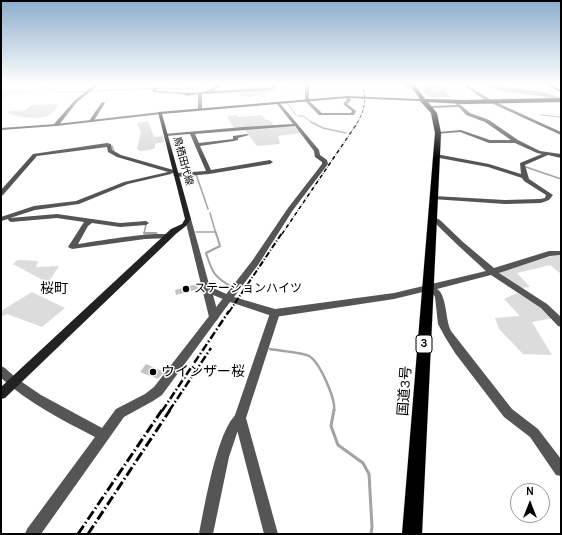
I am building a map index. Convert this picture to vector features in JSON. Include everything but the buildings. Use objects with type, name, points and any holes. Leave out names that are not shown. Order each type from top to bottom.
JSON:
[{"type":"highway","name":"国道3号","points":[[426,109],[431,119],[436,155]]},
{"type":"highway","name":"国道3号","points":[[412,534],[438,133],[436,120],[431,109]]},
{"type":"main road","points":[[160,113],[200,109]]},
{"type":"main road","name":"鳥栖田代線","points":[[160,113],[188,219]]},
{"type":"main road","points":[[1,394],[169,236],[184,225],[188,219]]},
{"type":"street","points":[[56,126],[70,109]]},
{"type":"street","points":[[91,121],[99,109]]},
{"type":"street","points":[[32,534],[120,413],[131,406],[149,399],[158,391],[263,251],[290,210],[325,164],[325,161],[317,156],[316,151],[283,109]]},
{"type":"street","points":[[316,109],[321,114],[352,114],[354,111],[351,109]]},
{"type":"street","points":[[463,109],[468,114],[487,122],[516,141],[547,154],[561,156]]},
{"type":"street","points":[[507,109],[561,134]]},
{"type":"street","points":[[1,129],[56,126],[160,113]]},
{"type":"street","points":[[166,135],[295,125]]},
{"type":"street","points":[[438,133],[460,131],[489,142],[516,141]]},
{"type":"street","points":[[192,133],[207,162],[209,172]]},
{"type":"street","points":[[197,145],[234,140],[236,139],[235,137],[246,135]]},
{"type":"street","points":[[1,194],[35,155],[107,144],[109,145],[110,151],[119,156],[176,174]]},
{"type":"street","points":[[524,176],[522,164],[547,154]]},
{"type":"street","points":[[434,198],[505,202],[541,201],[547,199],[550,195],[532,184],[524,176],[489,166],[436,155]]},
{"type":"street","points":[[1,220],[34,208],[77,203],[126,183],[152,176],[209,172],[270,162]]},
{"type":"street","points":[[9,217],[11,220],[57,216],[120,225],[146,223]]},
{"type":"street","points":[[433,218],[438,221],[460,244],[493,272],[544,306],[561,323]]},
{"type":"street","points":[[188,219],[214,317]]},
{"type":"street","points":[[90,221],[84,225],[72,248],[145,237],[169,236]]},
{"type":"street","points":[[205,285],[210,290],[228,298],[275,313],[394,296],[493,272],[549,254],[561,253]]},
{"type":"street","points":[[428,288],[436,292],[439,297],[443,324],[459,350],[508,413],[534,433],[561,470]]},
{"type":"street","points":[[206,534],[219,472],[228,441],[234,425],[240,418],[275,313]]},
{"type":"street","points":[[1,371],[13,383],[48,406],[104,435]]},
{"type":"street","points":[[240,418],[271,534]]},
{"type":"shaded area","points":[[55,109],[47,116],[36,118],[17,116],[8,113],[9,111]]},
{"type":"shaded area","points":[[236,115],[239,117],[261,115],[266,120],[270,120],[274,126],[234,128],[227,116]]},
{"type":"shaded area","points":[[148,121],[154,137],[163,136],[164,142],[155,144],[155,148],[150,150],[140,151],[137,149],[141,132],[137,123]]},
{"type":"shaded area","points":[[294,126],[300,133],[278,136],[280,144],[257,146],[244,129]]},
{"type":"shaded area","points":[[552,256],[561,256],[561,274],[550,265],[517,273],[530,287],[521,288],[501,275],[500,272]]},
{"type":"shaded area","points":[[18,260],[38,261],[36,267],[59,266],[48,283],[13,264]]},
{"type":"shaded area","points":[[32,292],[65,308],[42,327],[7,314],[1,317],[1,311]]},
{"type":"shaded area","points":[[517,293],[535,303],[554,318],[532,322],[552,355],[523,354],[499,329],[495,318],[520,316],[504,299]]},
{"type":"waterway","points":[[291,109],[296,115]]},
{"type":"waterway","points":[[541,115],[561,117]]},
{"type":"waterway","points":[[298,116],[303,116],[313,123]]},
{"type":"waterway","points":[[313,123],[323,128],[346,133]]},
{"type":"waterway","points":[[112,146],[114,152]]},
{"type":"waterway","points":[[526,167],[561,179]]},
{"type":"waterway","points":[[196,174],[208,209]]},
{"type":"waterway","points":[[210,213],[215,232]]},
{"type":"waterway","points":[[144,233],[146,224]]},
{"type":"waterway","points":[[196,232],[215,232]]},
{"type":"waterway","points":[[144,233],[155,233]]},
{"type":"waterway","points":[[144,233],[157,233]]},
{"type":"waterway","points":[[216,233],[220,246],[206,253],[210,265],[217,277],[232,287]]},
{"type":"waterway","points":[[270,349],[309,356],[318,366],[330,390],[334,410]]},
{"type":"waterway","points":[[334,410],[331,426],[338,445],[363,463],[369,474],[372,527],[371,534]]},
{"type":"railway","points":[[357,123],[363,109]]},
{"type":"railway","points":[[282,234],[358,122]]},
{"type":"railway","points":[[229,312],[282,233]]},
{"type":"railway","points":[[162,411],[229,311]]},
{"type":"railway","points":[[169,411],[211,348]]},
{"type":"railway","points":[[78,534],[162,410]]},
{"type":"railway","points":[[88,534],[170,410]]},
{"type":"place","name":"ステーションハイツ","points":[[186,289]]},
{"type":"place","name":"ウインザー桜","points":[[153,372]]},
{"type":"district","name":"桜町","points":[[54,289]]}]
